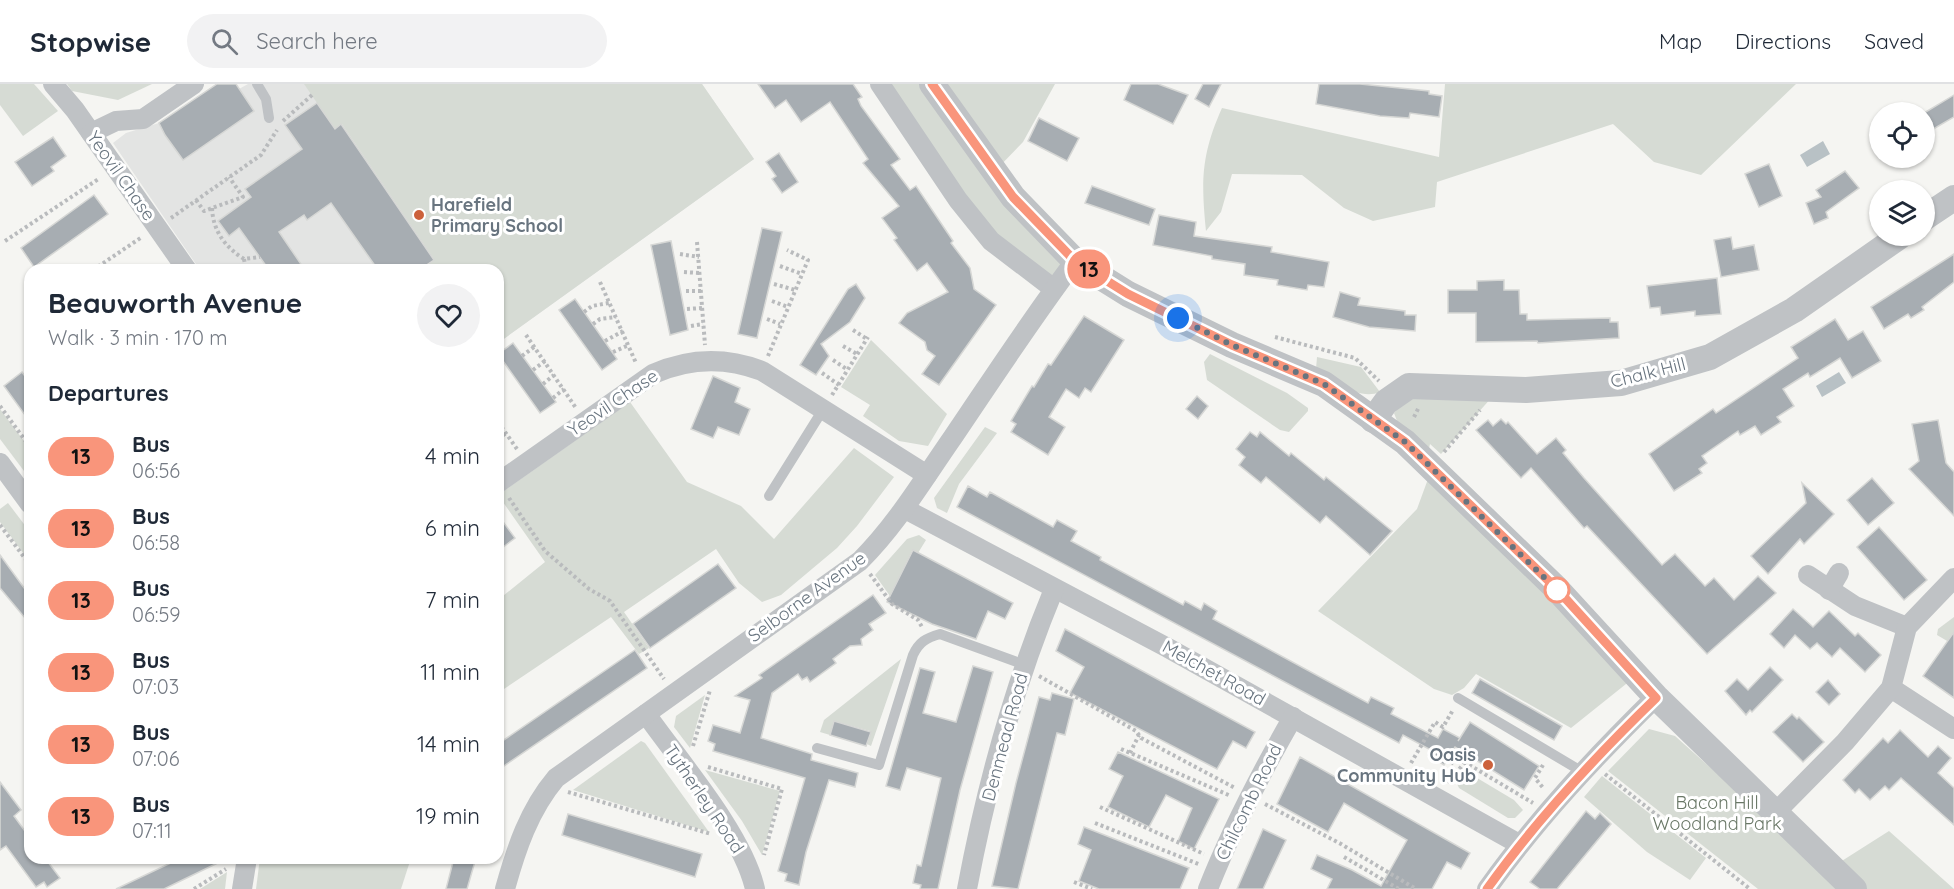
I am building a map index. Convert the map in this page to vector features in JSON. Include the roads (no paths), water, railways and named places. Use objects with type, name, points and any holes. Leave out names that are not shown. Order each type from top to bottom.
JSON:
[{"type":"street","name":"Yeovil Chase","points":[[53,84],[91,133],[183,264]]},
{"type":"street","points":[[91,133],[116,121],[143,119],[194,84]]},
{"type":"street","points":[[880,84],[958,200],[991,241],[1054,289]]},
{"type":"street","points":[[932,84],[1013,197],[1075,261],[1128,294],[1232,345],[1324,384],[1405,442],[1555,587],[1656,698],[1854,889]]},
{"type":"street","points":[[1935,211],[1954,198]]},
{"type":"street","name":"Chalk Hill","points":[[1373,420],[1386,402],[1409,386],[1526,390],[1621,382],[1710,357],[1794,310],[1886,246]]},
{"type":"street","name":"Selborne Avenue","points":[[505,889],[526,825],[540,798],[556,778],[860,561],[905,509],[1075,261]]},
{"type":"street","name":"Yeovil Chase","points":[[504,478],[644,380],[681,363],[707,361],[737,363],[762,370],[927,475]]},
{"type":"street","points":[[0,463],[24,496]]},
{"type":"street","name":"Melchet Road","points":[[905,509],[1293,717],[1519,844]]},
{"type":"street","points":[[1829,590],[1839,573]]},
{"type":"street","points":[[1808,575],[1855,606],[1907,627]]},
{"type":"street","points":[[1775,813],[1845,742],[1891,688],[1907,627],[1954,578]]},
{"type":"street","name":"Denmead Road","points":[[967,889],[974,849],[1024,667],[1054,589]]},
{"type":"street","points":[[1891,688],[1954,729]]},
{"type":"street","points":[[1487,889],[1519,844],[1547,811],[1586,767],[1656,698]]},
{"type":"street","name":"Tytherley Road","points":[[646,714],[738,844],[753,881]]},
{"type":"street","name":"Chilcomb Road","points":[[1214,874],[1247,799],[1293,717]]},
{"type":"street","points":[[241,864],[242,889]]},
{"type":"lane","points":[[257,84],[266,99],[269,118]]},
{"type":"lane","points":[[769,496],[824,408]]},
{"type":"lane","points":[[817,748],[879,765],[917,645],[928,637],[940,634],[1024,667]]},
{"type":"lane","points":[[1458,698],[1586,767]]},
{"type":"place","name":"Harefield Primary School","points":[[419,215]]},
{"type":"place","name":"Oasis Community Hub","points":[[1488,765]]},
{"type":"park label","name":"Bacon Hill Woodland Park","points":[[1717,813]]}]
